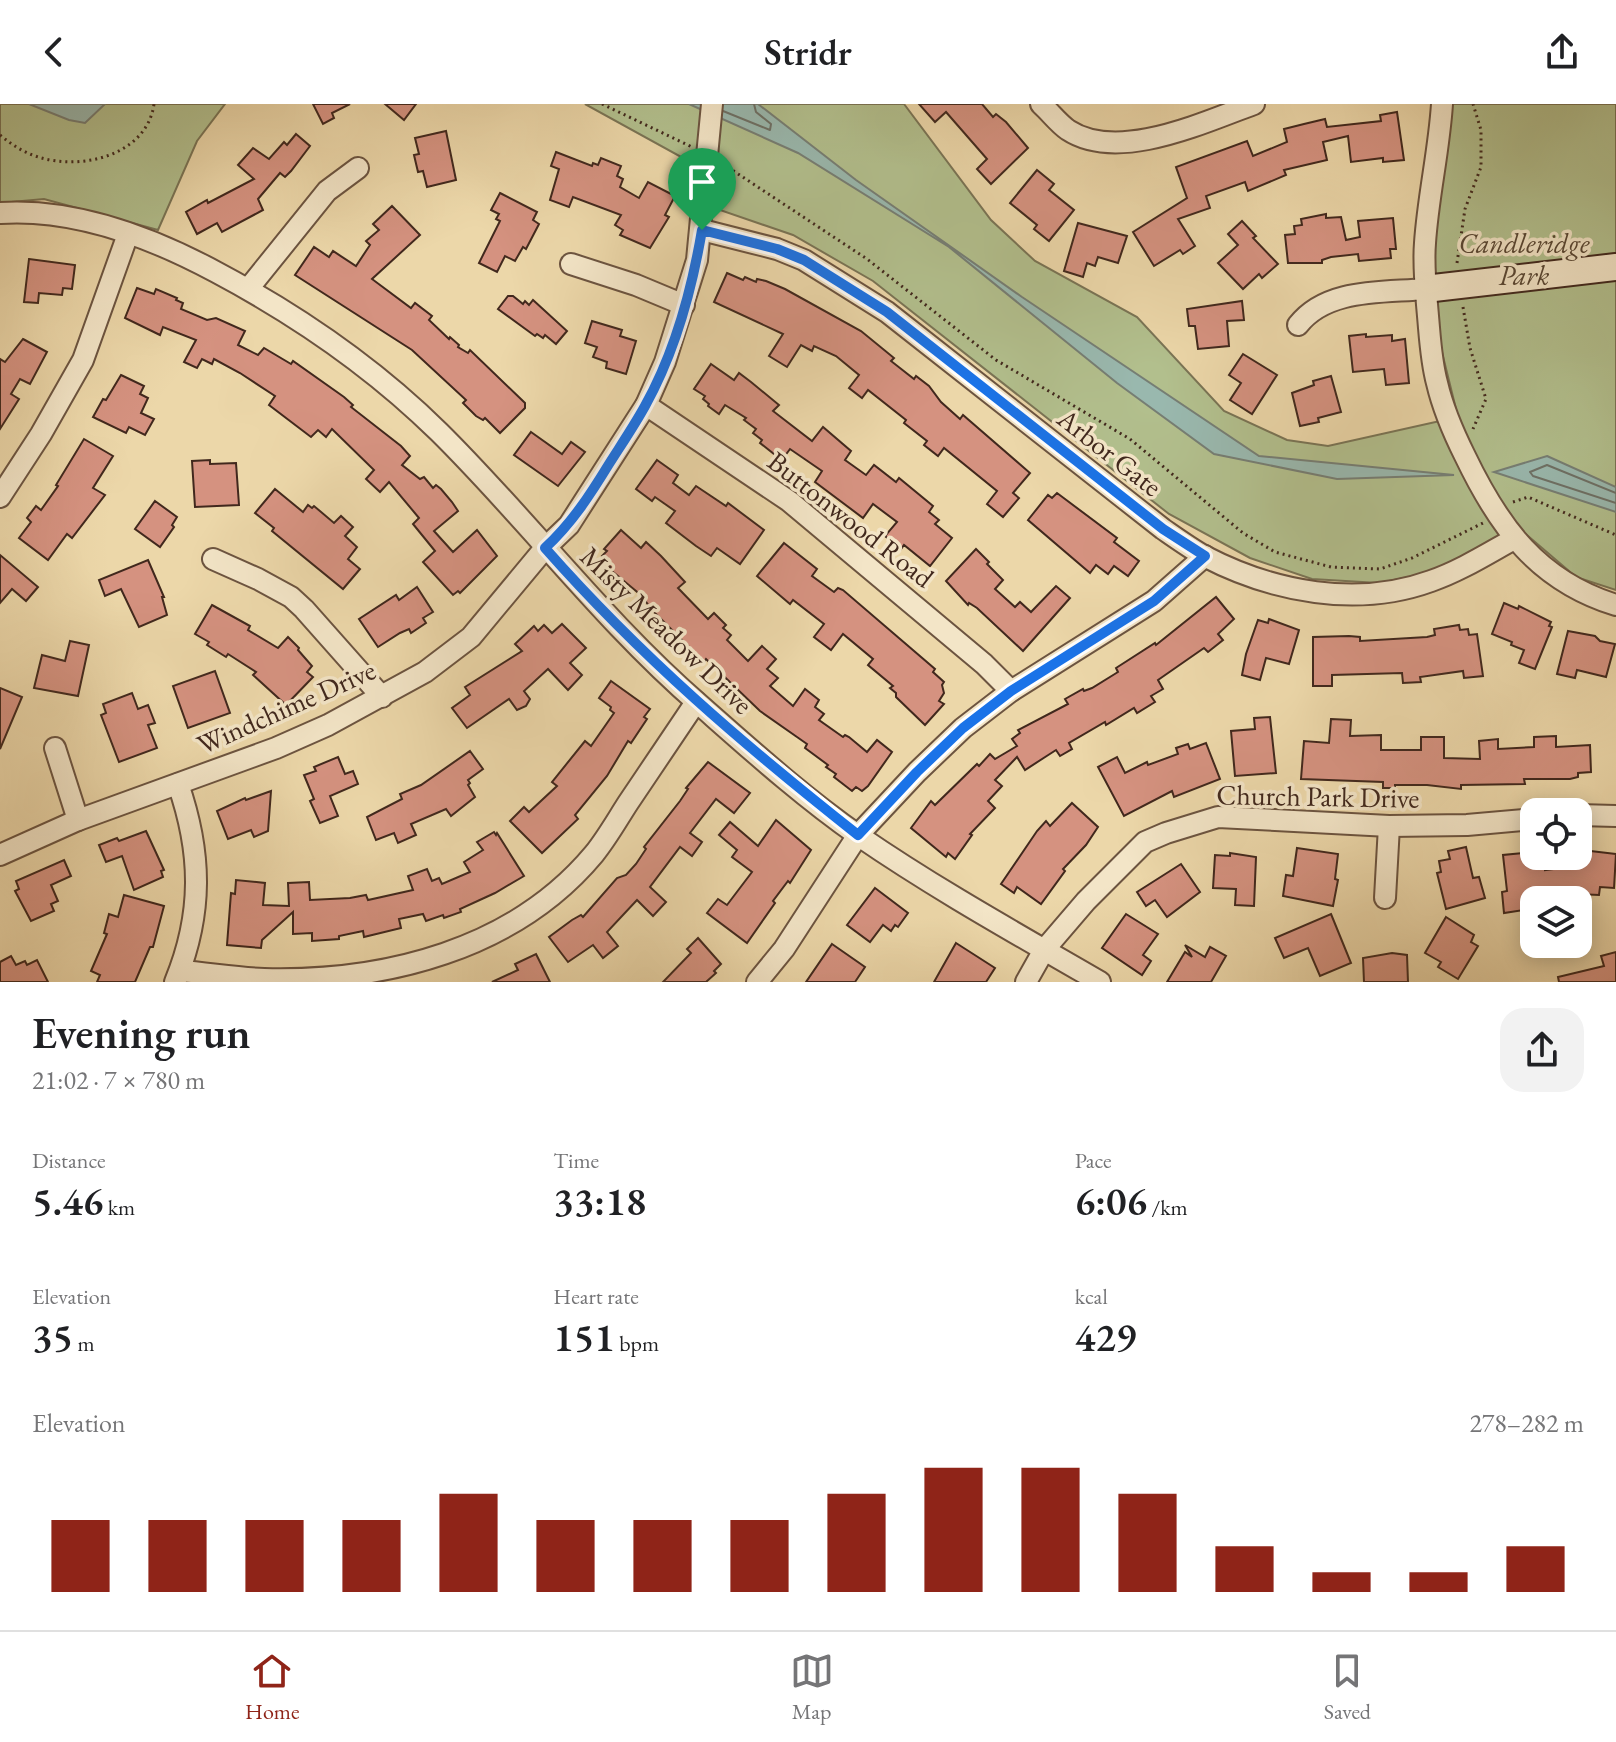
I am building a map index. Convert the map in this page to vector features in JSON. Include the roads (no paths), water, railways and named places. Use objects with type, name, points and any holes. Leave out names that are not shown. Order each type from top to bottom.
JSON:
[{"type":"street","name":"Windchime Drive","points":[[0,855],[78,820],[276,748],[382,697],[425,672],[471,637],[545,548],[569,525],[646,405],[665,362],[697,260],[712,104]]},
{"type":"street","points":[[1041,104],[1069,131],[1101,142],[1134,142],[1231,108],[1254,104]]},
{"type":"street","points":[[1442,104],[1424,244],[1425,289],[1436,380],[1448,423],[1495,514],[1514,539],[1545,570],[1600,600],[1616,605]]},
{"type":"street","points":[[248,289],[327,191],[358,168]]},
{"type":"street","name":"Misty Meadow Drive","points":[[0,213],[31,211],[74,218],[179,252],[310,327],[386,384],[479,473],[603,611],[696,702],[858,835],[1100,982]]},
{"type":"street","name":"Arbor Gate","points":[[702,230],[777,249],[804,260],[887,312],[1163,529],[1205,556],[1258,578],[1346,597],[1393,593],[1431,581],[1514,539]]},
{"type":"street","points":[[0,497],[41,434],[83,360],[128,234]]},
{"type":"street","points":[[571,264],[636,285],[684,305]]},
{"type":"street","points":[[1298,325],[1307,313],[1321,304],[1344,296],[1616,267]]},
{"type":"street","name":"Buttonwood Road","points":[[646,405],[789,501],[984,664],[1011,691]]},
{"type":"street","points":[[757,982],[784,949],[858,835],[928,761],[963,728],[1011,691],[1154,601],[1205,556]]},
{"type":"street","points":[[213,559],[291,597],[382,697]]},
{"type":"street","points":[[178,784],[189,814],[198,888],[191,934],[177,976],[331,978],[389,969],[438,958],[471,945],[507,927],[539,905],[594,853],[696,702]]},
{"type":"street","points":[[55,748],[78,820]]},
{"type":"street","points":[[1592,815],[1616,816]]},
{"type":"street","name":"Church Park Drive","points":[[1026,982],[1044,950],[1122,863],[1145,842],[1166,833],[1218,817],[1389,826],[1467,825],[1520,820]]},
{"type":"street","points":[[1385,898],[1389,826]]},
{"type":"water","points":[[29,104],[105,104],[85,123]]},
{"type":"water","points":[[689,104],[758,104],[856,180],[1022,297],[1259,456],[1454,475],[1337,479],[1214,454],[1117,383],[949,247],[798,153]]},
{"type":"water","points":[[1547,456],[1616,487],[1616,512],[1494,472]]},
{"type":"park label","name":"Candleridge Park","points":[[1524,259]]}]
